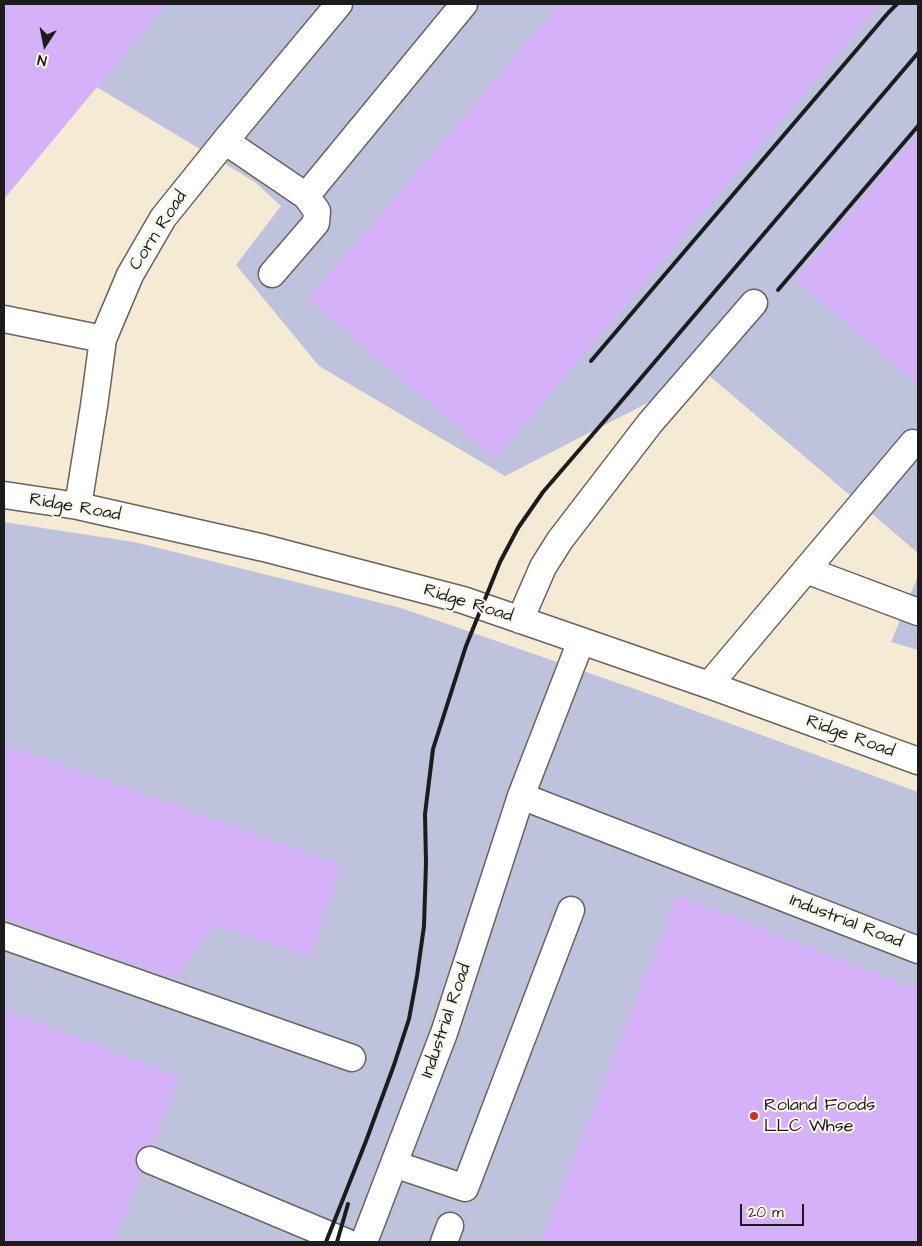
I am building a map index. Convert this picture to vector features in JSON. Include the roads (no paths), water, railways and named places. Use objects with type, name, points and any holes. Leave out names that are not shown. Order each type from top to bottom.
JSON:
[{"type":"street","name":"Corn Road","points":[[78,506],[103,339],[130,275],[163,218],[225,140],[340,4]]},
{"type":"street","points":[[306,196],[464,4]]},
{"type":"street","points":[[225,140],[306,196],[317,211],[316,223],[272,274]]},
{"type":"street","points":[[520,620],[544,567],[560,540],[650,423],[754,304]]},
{"type":"street","points":[[4,319],[103,339]]},
{"type":"street","points":[[709,686],[913,443]]},
{"type":"street","name":"Ridge Road","points":[[4,495],[78,506],[264,548],[462,600],[918,761]]},
{"type":"street","points":[[806,570],[918,612]]},
{"type":"street","name":"Industrial Road","points":[[364,1242],[444,1033],[521,796],[581,641]]},
{"type":"street","name":"Industrial Road","points":[[521,796],[918,950]]},
{"type":"street","points":[[394,1164],[465,1188],[571,910]]},
{"type":"street","points":[[4,936],[352,1058]]},
{"type":"street","points":[[150,1160],[346,1242]]},
{"type":"railway","points":[[591,361],[897,4]]},
{"type":"railway","points":[[326,1242],[366,1141],[409,1019],[424,926],[425,814],[433,749],[466,646],[500,562],[518,528],[543,492],[918,53]]},
{"type":"railway","points":[[778,290],[918,126]]},
{"type":"railway","points":[[337,1242],[348,1204]]},
{"type":"place","name":"Roland Foods LLC Whse","points":[[754,1116]]}]
